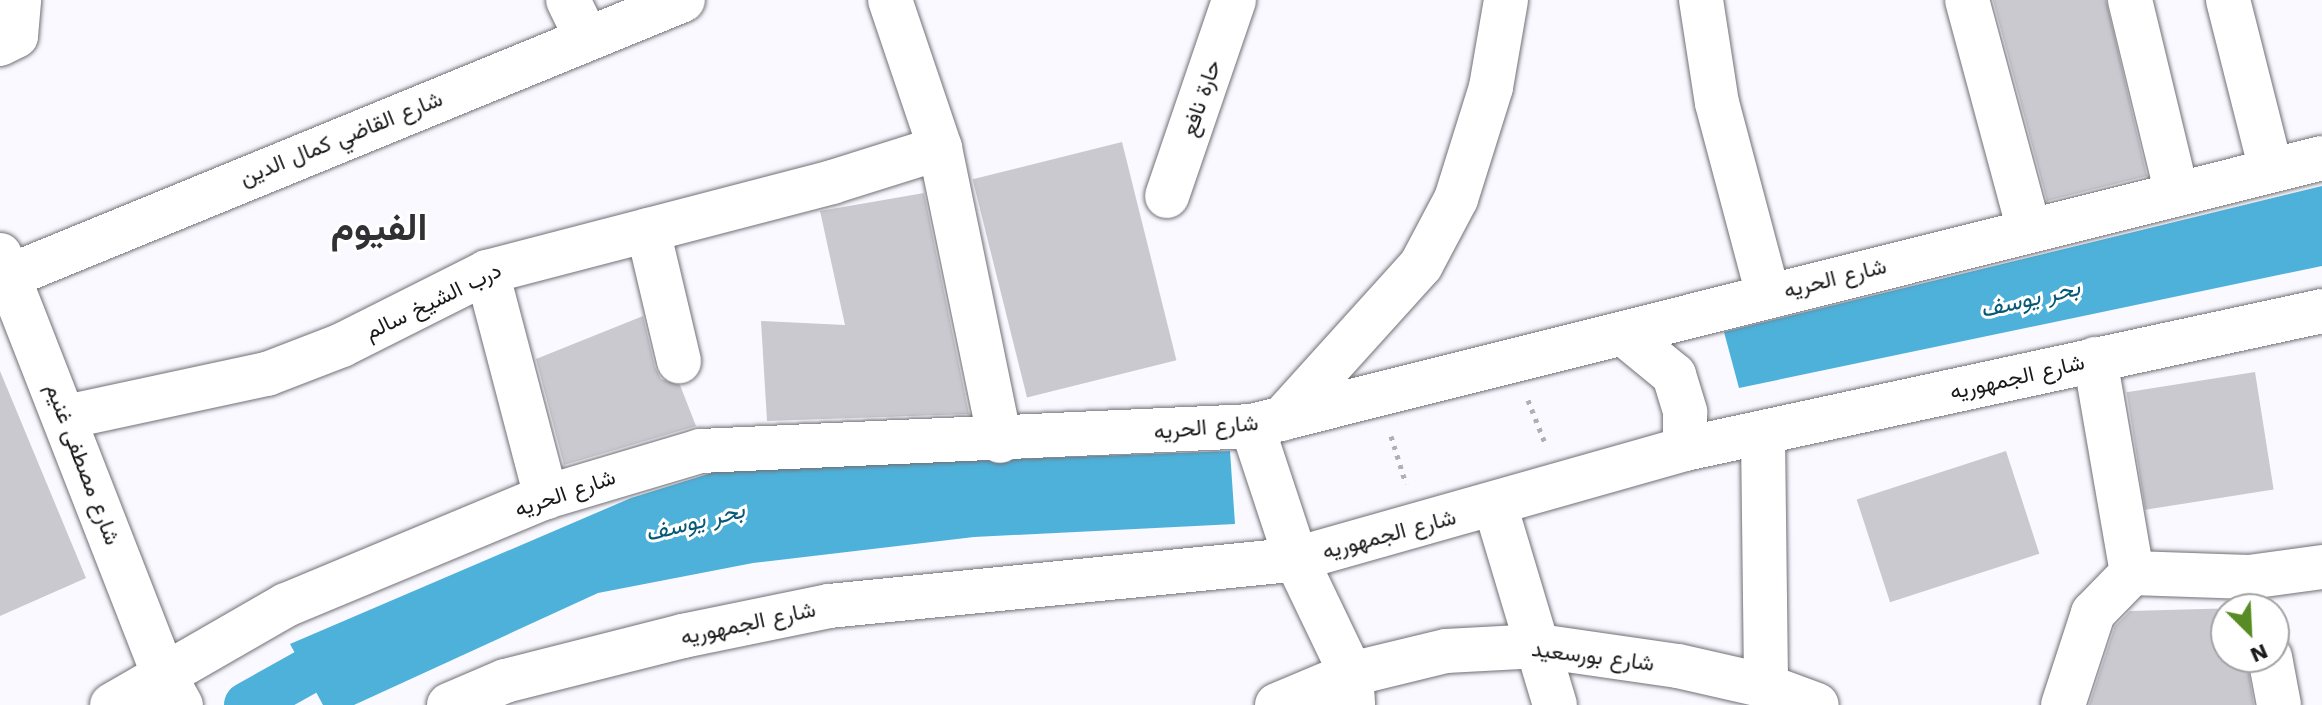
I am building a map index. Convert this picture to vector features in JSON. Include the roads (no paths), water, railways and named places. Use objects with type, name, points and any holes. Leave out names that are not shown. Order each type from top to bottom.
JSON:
[{"type":"street","points":[[0,44],[16,36],[19,0]]},
{"type":"street","name":"شارع القاضي كمال الدين","points":[[3,270],[577,18],[683,0]]},
{"type":"street","points":[[890,0],[940,148],[1000,441]]},
{"type":"street","name":"حارة نافع","points":[[1167,196],[1234,0]]},
{"type":"street","points":[[1352,690],[1296,559],[1267,423],[1421,265],[1449,212],[1491,87],[1506,0]]},
{"type":"street","points":[[1701,0],[1717,103],[1768,295]]},
{"type":"street","points":[[1967,0],[2029,230]]},
{"type":"street","points":[[2130,0],[2177,194]]},
{"type":"street","points":[[2228,0],[2271,170]]},
{"type":"street","name":"درب الشيخ سالم","points":[[66,417],[304,362],[487,272],[832,182],[940,148]]},
{"type":"street","name":"شارع الحريه","points":[[112,705],[172,689],[286,605],[546,497],[700,451],[1000,441],[1267,423],[2322,158]]},
{"type":"street","points":[[648,230],[679,361]]},
{"type":"street","name":"شارع مصطفى غنيم","points":[[3,270],[66,417],[172,689]]},
{"type":"street","points":[[487,272],[546,497]]},
{"type":"street","name":"شارع الجمهوريه","points":[[449,705],[511,693],[829,606],[1296,559],[1419,527],[1685,449],[1763,435],[2322,311]]},
{"type":"street","points":[[1624,334],[1674,375],[1685,412],[1685,449]]},
{"type":"street","points":[[2095,359],[2132,573]]},
{"type":"street","points":[[1763,435],[1766,686]]},
{"type":"street","points":[[1495,505],[1555,705]]},
{"type":"street","points":[[2132,573],[2253,593],[2322,567]]},
{"type":"street","points":[[2063,705],[2093,613],[2132,573]]},
{"type":"street","name":"شارع بورسعيد","points":[[1277,705],[1352,690],[1446,651],[1539,646],[1678,666],[1766,686],[1817,705]]},
{"type":"street","points":[[2273,673],[2279,705]]},
{"type":"water","points":[[2322,186],[2322,266],[1739,388],[1724,332]]},
{"type":"water","points":[[1230,451],[1235,524],[974,537],[753,563],[598,593],[354,705],[323,705],[290,644],[631,498],[721,470]]},
{"type":"waterway","name":"بحر يوسف","points":[[247,705],[355,645]]},
{"type":"district","name":"الفيوم","points":[[379,228]]}]
